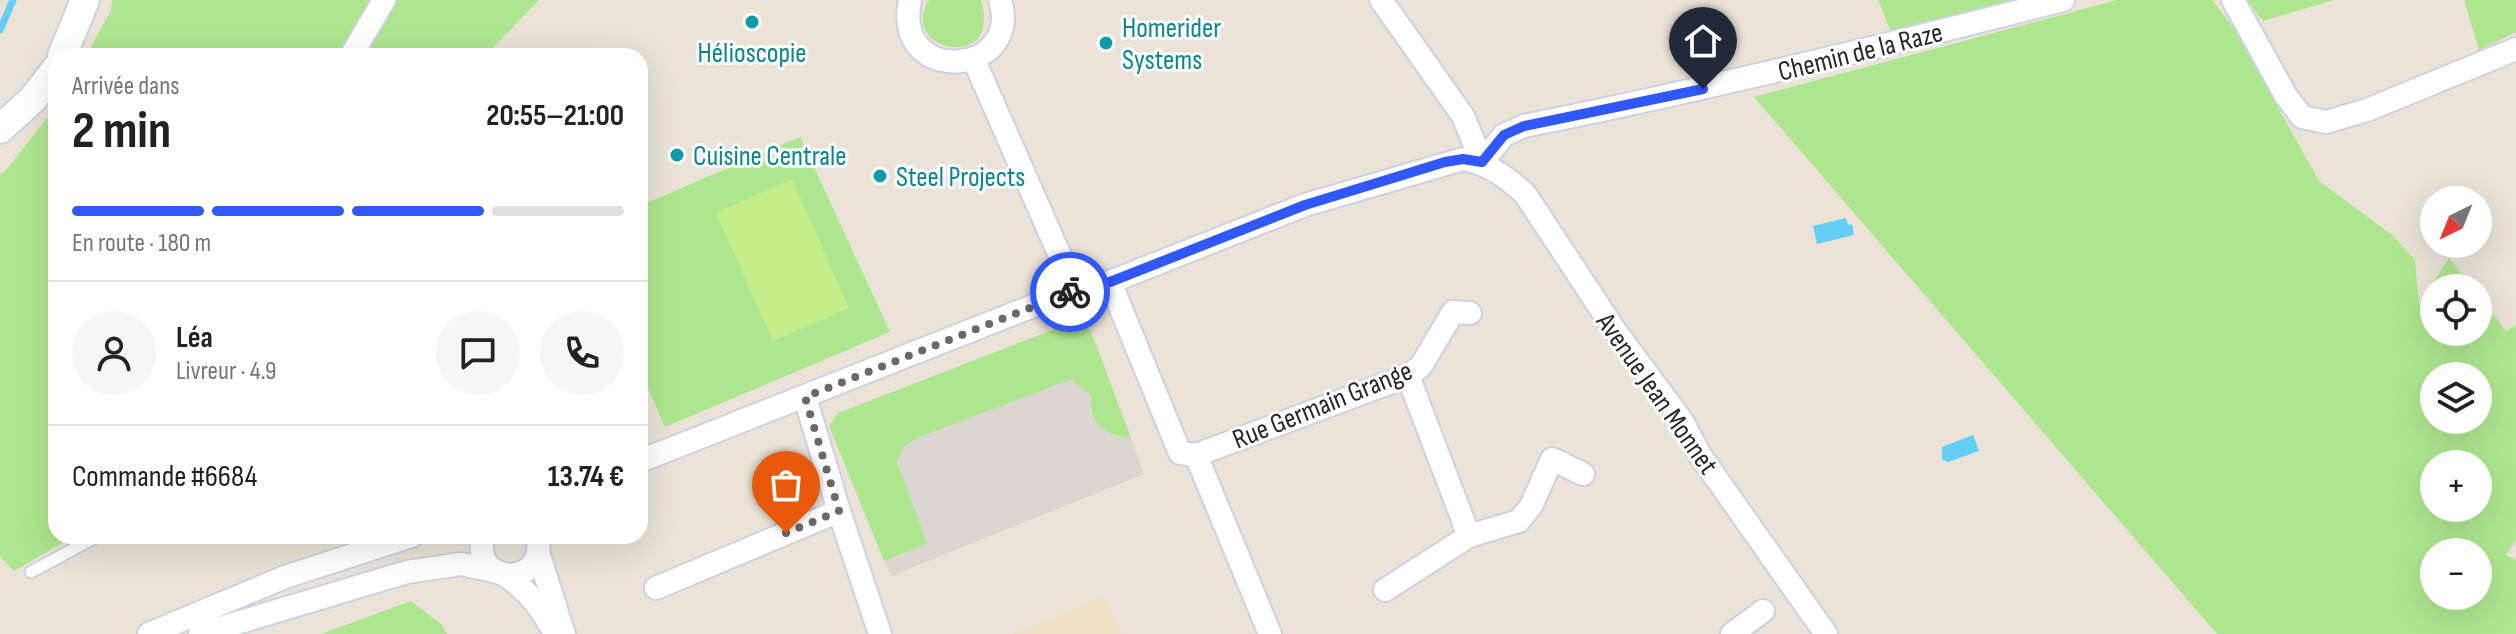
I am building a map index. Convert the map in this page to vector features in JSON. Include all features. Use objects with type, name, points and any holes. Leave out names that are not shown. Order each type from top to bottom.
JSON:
[{"type":"street","points":[[65,48],[85,0]]},
{"type":"street","points":[[356,48],[384,0]]},
{"type":"street","points":[[910,0],[907,14],[910,31],[918,46],[931,57],[947,63],[974,60],[988,51],[998,37],[1003,21],[1000,0]]},
{"type":"street","points":[[1381,0],[1463,116],[1482,162]]},
{"type":"street","name":"Chemin de la Raze","points":[[1482,162],[1504,135],[1524,126],[1705,89],[2063,0]]},
{"type":"street","points":[[2233,0],[2286,96],[2302,117],[2326,122],[2367,110],[2516,49]]},
{"type":"street","points":[[974,60],[1075,290]]},
{"type":"street","points":[[0,129],[32,100],[48,79]]},
{"type":"street","points":[[648,458],[1075,290],[1110,282],[1305,205],[1445,162],[1463,159],[1482,162]]},
{"type":"street","name":"Avenue Jean Monnet","points":[[1482,162],[1505,176],[1525,194],[1616,332],[1682,421],[1700,455],[1826,634]]},
{"type":"street","points":[[1110,282],[1180,453],[1196,455],[1270,634]]},
{"type":"street","name":"Rue Germain Grange","points":[[1196,455],[1408,376],[1421,366],[1453,312],[1470,313]]},
{"type":"street","points":[[1408,376],[1469,536]]},
{"type":"street","points":[[805,397],[880,634]]},
{"type":"street","points":[[1385,590],[1469,536],[1519,521],[1526,514],[1552,459],[1583,474]]},
{"type":"street","points":[[656,588],[839,511]]},
{"type":"street","points":[[149,634],[285,577],[386,544]]},
{"type":"street","points":[[483,544],[483,557],[500,573],[521,586],[538,605],[555,634]]},
{"type":"street","points":[[200,634],[407,572],[461,564],[513,575],[525,571],[535,561],[538,544]]},
{"type":"street","points":[[539,544],[564,634]]},
{"type":"street","points":[[1732,634],[1763,611]]},
{"type":"lane","points":[[31,572],[83,544]]},
{"type":"shaded area","points":[[1072,379],[1092,397],[1090,411],[1097,425],[1116,437],[1131,438],[1144,474],[891,576],[884,561],[927,544],[897,461],[905,446],[917,438]]},
{"type":"shaded area","points":[[1105,596],[1121,634],[1013,634]]},
{"type":"green space","points":[[112,0],[539,0],[493,48],[90,48],[111,10]]},
{"type":"green space","points":[[929,0],[981,0],[984,23],[978,38],[966,46],[951,47],[937,42],[926,32],[923,18]]},
{"type":"green space","points":[[1878,0],[2011,0],[1891,32]]},
{"type":"green space","points":[[2117,0],[2212,0],[2233,27],[2319,181],[2392,235],[2415,260],[2420,302],[2420,346],[2492,346],[2492,313],[2506,331],[2516,325],[2516,540],[2506,555],[2516,560],[2516,634],[2217,634],[1754,97]]},
{"type":"green space","points":[[2247,0],[2334,0],[2263,21]]},
{"type":"green space","points":[[2464,0],[2516,0],[2516,32],[2479,50]]},
{"type":"green space","points":[[48,117],[48,544],[60,544],[14,571],[0,556],[0,174]]},
{"type":"green space","points":[[800,137],[890,332],[665,427],[648,388],[648,203]]},
{"type":"green space","points":[[792,179],[849,308],[773,341],[716,213]]},
{"type":"green space","points":[[2449,258],[2462,274],[2439,274]]},
{"type":"green space","points":[[1073,322],[1080,322],[1091,331],[1131,438],[1105,432],[1099,426],[1079,385],[897,461],[928,544],[884,561],[829,426],[838,413]]},
{"type":"green space","points":[[411,601],[442,625],[447,634],[321,634]]},
{"type":"water","points":[[1846,218],[1848,225],[1852,224],[1854,235],[1817,244],[1813,226]]},
{"type":"water","points":[[1973,435],[1979,451],[1948,462],[1942,459],[1942,447]]},
{"type":"waterway","points":[[0,30],[13,0]]},
{"type":"way so far","points":[[786,533],[839,511],[805,397],[1070,292]]},
{"type":"place","name":"Hélioscopie","points":[[752,22]]},
{"type":"place","name":"Homerider Systems","points":[[1106,43]]},
{"type":"place","name":"Cuisine Centrale","points":[[677,155]]},
{"type":"place","name":"Steel Projects","points":[[880,176]]},
{"type":"route","points":[[1070,292],[1110,282],[1305,205],[1445,162],[1463,159],[1482,162],[1504,135],[1524,126],[1703,89]]}]
